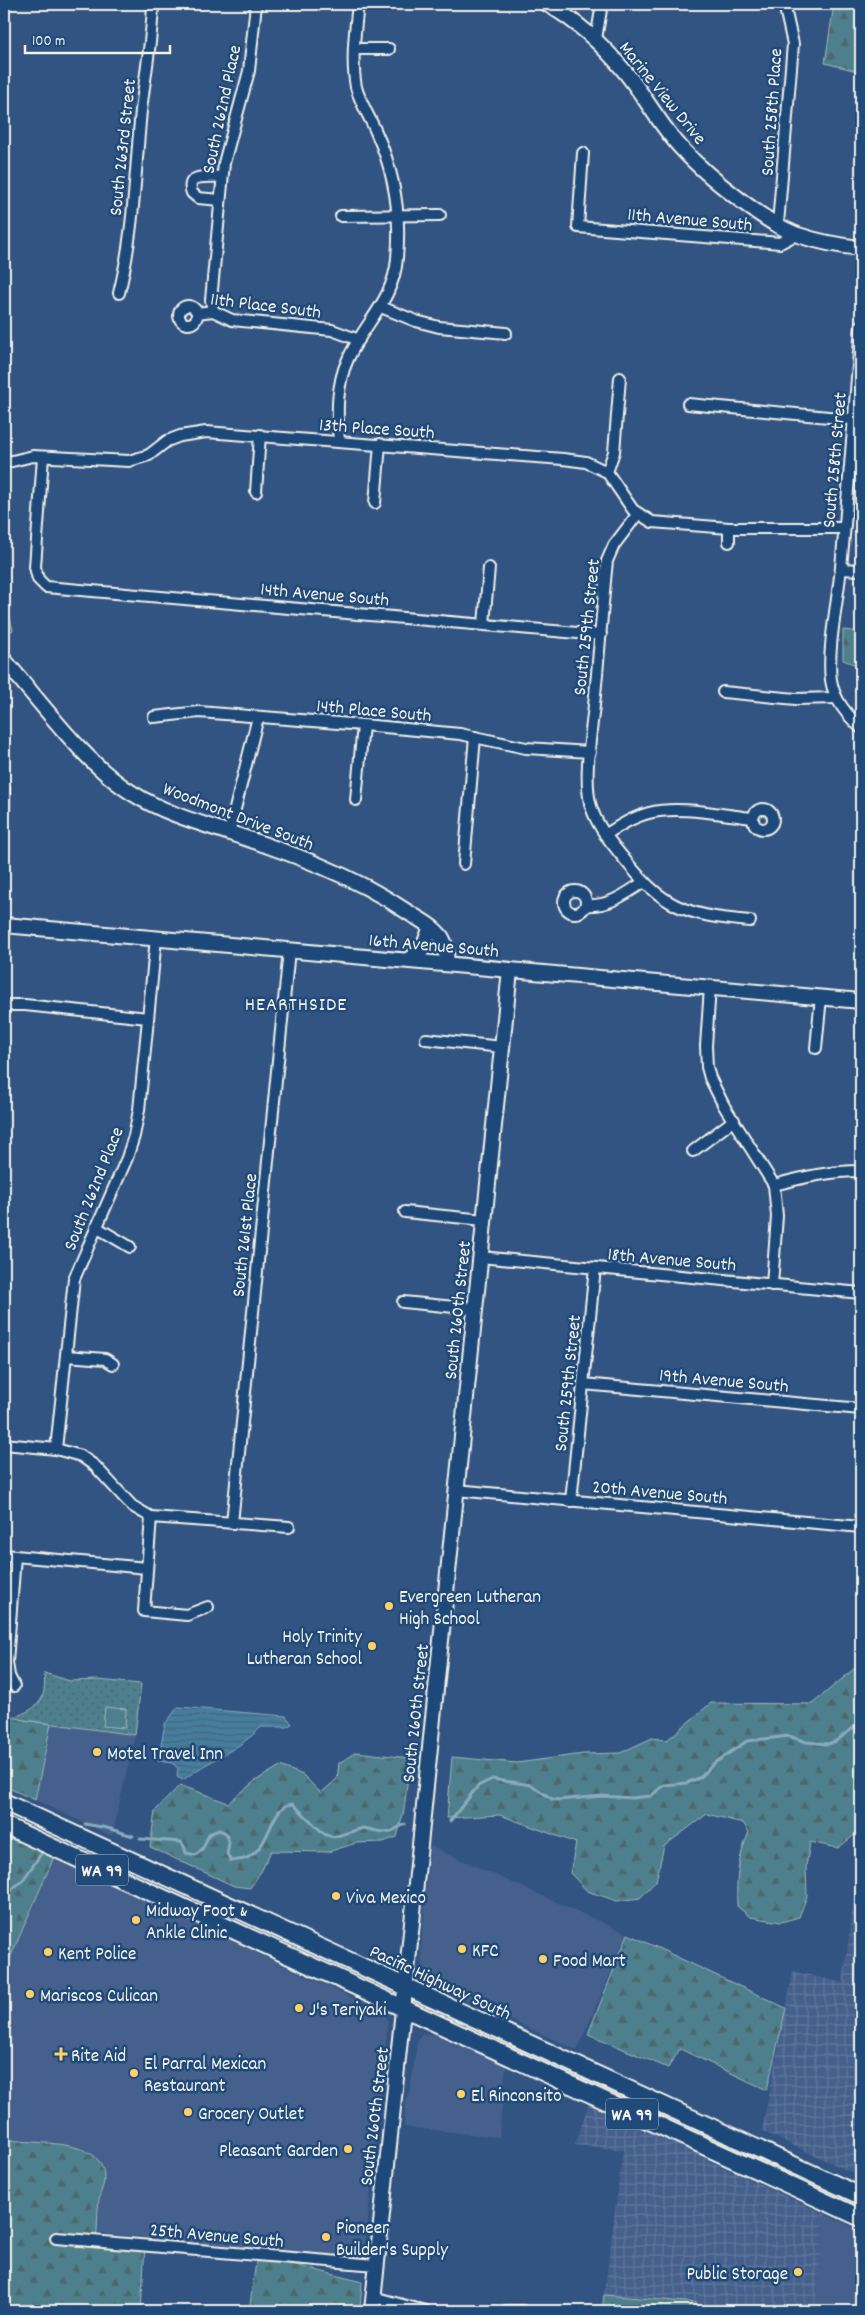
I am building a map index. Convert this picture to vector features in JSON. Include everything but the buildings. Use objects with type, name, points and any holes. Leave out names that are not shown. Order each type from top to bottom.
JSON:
[{"type":"main road","name":"Marine View Drive","points":[[547,4],[567,15],[596,39],[626,74],[682,149],[722,186],[778,224],[797,234],[839,246],[861,248]]},
{"type":"main road","name":"Woodmont Drive South","points":[[4,660],[88,756],[116,782],[133,794],[195,823],[229,833],[339,873],[398,905],[431,927],[444,941],[447,964]]},
{"type":"main road","name":"16th Avenue South","points":[[4,925],[861,1000]]},
{"type":"main road","points":[[408,960],[422,950],[431,927]]},
{"type":"main road","name":"South 260th Street","points":[[372,2304],[510,970]]},
{"type":"main road","name":"Pacific Highway South","points":[[4,1802],[861,2196]]},
{"type":"main road","name":"WA 99","points":[[4,1825],[861,2218]]},
{"type":"street","name":"South 263rd Street","points":[[118,293],[134,198],[153,4]]},
{"type":"street","name":"South 262nd Place","points":[[213,311],[212,300],[222,177],[227,145],[249,71],[256,4]]},
{"type":"street","points":[[339,441],[337,408],[340,382],[348,359],[381,307],[391,286],[397,260],[398,215],[391,175],[384,150],[357,88],[354,49],[358,4]]},
{"type":"street","points":[[596,39],[602,4]]},
{"type":"street","name":"South 258th Place","points":[[778,224],[793,44],[784,4]]},
{"type":"street","points":[[354,49],[389,49]]},
{"type":"street","name":"11th Avenue South","points":[[583,154],[578,227],[780,243],[797,234]]},
{"type":"street","points":[[220,200],[198,198],[192,193],[190,186],[193,180],[199,177],[222,177]]},
{"type":"street","points":[[341,216],[440,215]]},
{"type":"street","points":[[381,307],[428,324],[506,333]]},
{"type":"street","name":"11th Place South","points":[[197,313],[213,311],[232,320],[332,330],[359,340]]},
{"type":"street","name":"South 258th Street","points":[[841,569],[844,528],[858,420],[861,324]]},
{"type":"street","points":[[606,472],[614,452],[620,378]]},
{"type":"street","points":[[688,404],[858,420]]},
{"type":"street","name":"13th Place South","points":[[4,463],[22,458],[43,457],[129,461],[149,455],[166,441],[188,434],[206,432],[380,444],[590,463],[606,472],[638,514]]},
{"type":"street","points":[[256,492],[260,436]]},
{"type":"street","points":[[375,503],[380,444]]},
{"type":"street","name":"14th Avenue South","points":[[43,457],[35,567],[38,579],[46,587],[601,634]]},
{"type":"street","points":[[638,514],[658,523],[729,528],[844,528]]},
{"type":"street","name":"South 259th Street","points":[[638,514],[625,528],[614,545],[607,561],[590,752],[590,802],[605,835],[644,882],[664,900],[683,910],[704,916],[750,921]]},
{"type":"street","points":[[729,528],[729,542]]},
{"type":"street","points":[[484,624],[489,568]]},
{"type":"street","points":[[861,570],[841,569],[830,665],[836,698],[861,728]]},
{"type":"street","points":[[723,692],[796,699],[836,698]]},
{"type":"street","name":"14th Place South","points":[[154,716],[184,712],[363,725],[475,736],[526,748],[590,752]]},
{"type":"street","points":[[229,833],[258,717]]},
{"type":"street","points":[[356,800],[363,725]]},
{"type":"street","points":[[464,864],[475,736]]},
{"type":"street","points":[[4,788],[4,818]]},
{"type":"street","points":[[605,835],[640,816],[660,811],[753,818]]},
{"type":"street","points":[[586,905],[602,905],[613,902],[644,882]]},
{"type":"street","name":"South 262nd Place","points":[[56,1449],[74,1279],[134,1136],[139,1110],[156,938]]},
{"type":"street","name":"South 261st Place","points":[[232,1523],[288,950]]},
{"type":"street","points":[[710,987],[706,1046],[707,1067],[714,1088],[774,1185],[778,1216],[772,1285]]},
{"type":"street","points":[[816,1048],[821,997]]},
{"type":"street","points":[[4,1005],[25,1005],[148,1018]]},
{"type":"street","points":[[426,1039],[502,1047]]},
{"type":"street","points":[[693,1151],[734,1120]]},
{"type":"street","points":[[774,1185],[825,1172],[861,1171]]},
{"type":"street","points":[[405,1212],[484,1220]]},
{"type":"street","points":[[96,1228],[130,1246]]},
{"type":"street","name":"18th Avenue South","points":[[480,1257],[861,1293]]},
{"type":"street","name":"South 259th Street","points":[[572,1501],[595,1268]]},
{"type":"street","points":[[403,1302],[475,1309]]},
{"type":"street","points":[[66,1356],[105,1359],[113,1364]]},
{"type":"street","name":"19th Avenue South","points":[[583,1384],[861,1409]]},
{"type":"street","points":[[4,1444],[56,1449],[78,1454],[88,1460],[128,1502],[151,1517],[290,1527]]},
{"type":"street","name":"20th Avenue South","points":[[456,1490],[861,1527]]},
{"type":"street","points":[[151,1517],[144,1611],[187,1615],[208,1607]]},
{"type":"street","points":[[4,1555],[147,1568]]},
{"type":"street","points":[[14,1686],[8,1676],[7,1662],[15,1556]]},
{"type":"street","name":"25th Avenue South","points":[[56,2238],[376,2264]]},
{"type":"street","points":[[372,2304],[425,2311]]},
{"type":"street","points":[[506,2311],[523,2311]]},
{"type":"shaded area","points":[[178,1707],[286,1716],[292,1724],[287,1727],[261,1727],[234,1749],[183,1780],[177,1777],[178,1768],[172,1763],[158,1761],[165,1724]]},
{"type":"shaded area","points":[[51,1724],[135,1735],[112,1836],[35,1800]]},
{"type":"shaded area","points":[[861,1841],[861,2177],[762,2131],[793,1971],[843,1983]]},
{"type":"shaded area","points":[[430,1846],[628,1934],[577,2050],[447,1991],[432,1983],[425,1975],[422,1965],[421,1948]]},
{"type":"shaded area","points":[[54,1857],[384,2013],[388,2020],[365,2248],[356,2258],[97,2233],[99,2197],[104,2180],[83,2148],[4,2138],[4,1972]]},
{"type":"shaded area","points":[[434,2033],[506,2065],[499,2137],[404,2127],[406,2100],[410,2091],[417,2042],[421,2035]]},
{"type":"shaded area","points":[[590,2100],[710,2161],[825,2214],[815,2311],[696,2311],[697,2303],[604,2295],[623,2150],[575,2145]]},
{"type":"shaded area","points":[[825,2214],[861,2231],[861,2311],[815,2311]]},
{"type":"green space","points":[[834,4],[861,4],[861,72],[825,63]]},
{"type":"green space","points":[[4,592],[13,630],[4,636]]},
{"type":"green space","points":[[843,630],[861,632],[861,663],[854,664],[843,660]]},
{"type":"green space","points":[[861,1663],[861,1830],[838,1848],[810,1842],[806,1867],[807,1896],[799,1917],[781,1922],[750,1917],[737,1906],[738,1868],[749,1832],[743,1823],[707,1814],[664,1846],[656,1881],[640,1898],[617,1901],[587,1891],[570,1873],[576,1843],[500,1815],[447,1818],[452,1757],[517,1763],[583,1754],[620,1753],[652,1738],[667,1740],[711,1703],[812,1704]]},
{"type":"green space","points":[[44,1673],[70,1681],[97,1680],[141,1684],[135,1735],[14,1717],[30,1710],[40,1702],[44,1690]]},
{"type":"green space","points":[[105,1707],[126,1709],[125,1728],[103,1726]]},
{"type":"green space","points":[[4,1713],[24,1720],[51,1724],[35,1800],[4,1786]]},
{"type":"green space","points":[[356,1752],[410,1758],[404,1810],[397,1837],[383,1842],[356,1843],[328,1852],[271,1851],[262,1870],[250,1888],[234,1886],[150,1847],[155,1811],[180,1785],[228,1803],[255,1781],[280,1766],[303,1775],[321,1793],[337,1779],[339,1763]]},
{"type":"green space","points":[[4,1836],[54,1857],[4,1972]]},
{"type":"green space","points":[[628,1934],[786,2008],[767,2090],[680,2049],[668,2068],[588,2034]]},
{"type":"green space","points":[[4,2138],[16,2141],[65,2145],[81,2149],[93,2155],[101,2165],[104,2180],[99,2199],[96,2241],[145,2246],[141,2311],[4,2311]]},
{"type":"green space","points":[[257,2255],[362,2282],[360,2311],[249,2311]]},
{"type":"green space","points":[[604,2295],[697,2303],[696,2311],[602,2311]]},
{"type":"waterway","points":[[450,1821],[478,1786],[492,1779],[531,1785],[552,1799],[559,1800],[602,1796],[632,1798],[651,1796],[664,1785],[687,1783],[701,1777],[713,1764],[747,1741],[789,1736],[806,1742],[828,1744],[836,1741],[861,1722]]},
{"type":"waterway","points":[[140,1839],[181,1842],[186,1853],[196,1855],[203,1848],[209,1834],[219,1830],[226,1833],[229,1843],[227,1854],[231,1861],[247,1858],[255,1852],[262,1844],[279,1811],[285,1806],[293,1804],[326,1835],[334,1837],[363,1828],[382,1832],[392,1831],[405,1824]]},
{"type":"waterway","points":[[85,1824],[133,1836]]},
{"type":"waterway","points":[[4,1896],[23,1880],[41,1854]]},
{"type":"place","name":"Evergreen Lutheran High School","points":[[389,1606]]},
{"type":"place","name":"Holy Trinity Lutheran School","points":[[372,1646]]},
{"type":"place","name":"Motel Travel Inn","points":[[97,1752]]},
{"type":"place","name":"Viva Mexico","points":[[336,1896]]},
{"type":"place","name":"Midway Foot & Ankle Clinic","points":[[136,1920]]},
{"type":"place","name":"KFC","points":[[462,1949]]},
{"type":"place","name":"Kent Police","points":[[48,1952]]},
{"type":"place","name":"Food Mart","points":[[543,1959]]},
{"type":"place","name":"Mariscos Culican","points":[[30,1994]]},
{"type":"place","name":"J's Teriyaki","points":[[299,2008]]},
{"type":"place","name":"Rite Aid","points":[[61,2054]]},
{"type":"place","name":"El Parral Mexican Restaurant","points":[[134,2073]]},
{"type":"place","name":"El Rinconsito","points":[[461,2094]]},
{"type":"place","name":"Grocery Outlet","points":[[188,2112]]},
{"type":"place","name":"Pleasant Garden","points":[[348,2149]]},
{"type":"place","name":"Pioneer Builder's Supply","points":[[326,2237]]},
{"type":"place","name":"Public Storage","points":[[798,2272]]},
{"type":"district","name":"HEARTHSIDE","points":[[296,1003]]}]
